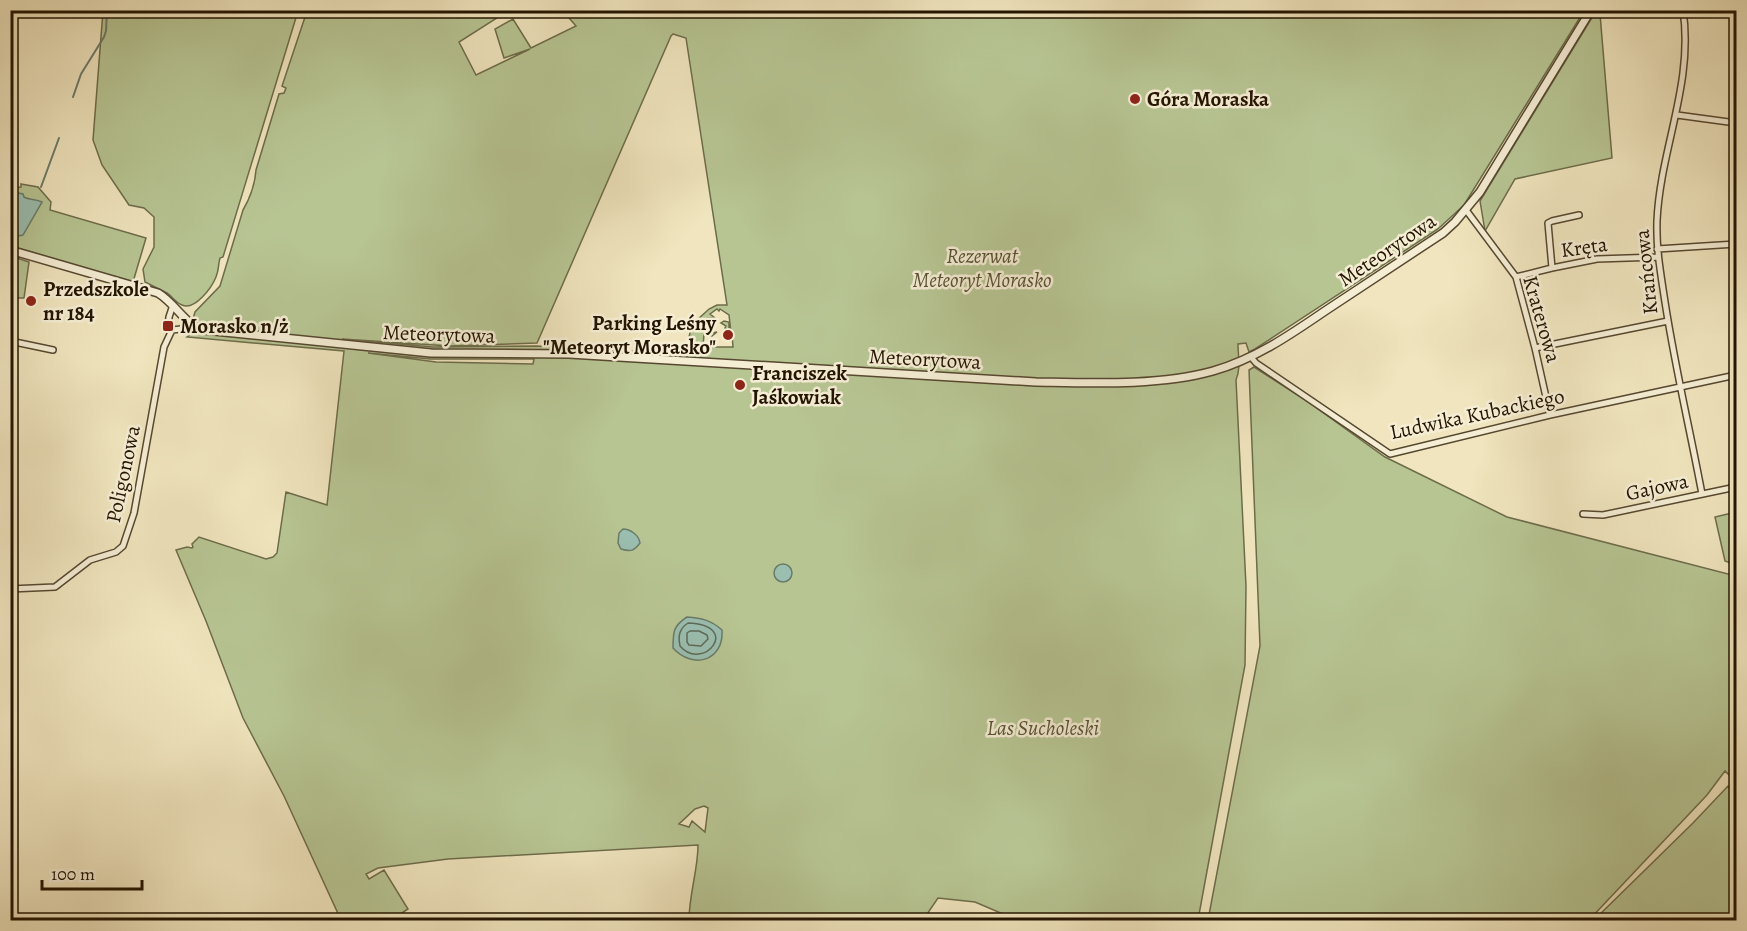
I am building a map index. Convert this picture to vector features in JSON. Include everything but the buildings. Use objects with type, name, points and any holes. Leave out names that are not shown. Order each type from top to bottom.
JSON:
[{"type":"street","name":"Meteorytowa","points":[[189,323],[197,329],[204,330],[423,352],[569,354],[1036,382],[1105,382],[1177,378],[1211,371],[1251,357],[1275,344],[1443,233],[1455,222],[1480,192],[1590,10]]},
{"type":"street","name":"Krańcowa","points":[[1683,10],[1685,61],[1677,115],[1660,186],[1657,249],[1680,387],[1702,494]]},
{"type":"street","points":[[1677,115],[1737,123]]},
{"type":"street","name":"Kraterowa","points":[[1466,210],[1516,277],[1550,415]]},
{"type":"street","points":[[1552,268],[1548,223],[1579,214]]},
{"type":"street","points":[[1657,249],[1737,244]]},
{"type":"street","points":[[10,250],[156,292],[173,305],[189,323],[181,329],[172,330]]},
{"type":"street","name":"Kręta","points":[[1516,277],[1605,258],[1658,257]]},
{"type":"street","name":"Poligonowa","points":[[10,589],[56,587],[75,570],[90,561],[120,550],[134,513],[164,347],[172,330],[168,326],[173,305]]},
{"type":"street","points":[[1535,348],[1668,321]]},
{"type":"street","points":[[10,341],[53,350]]},
{"type":"street","name":"Ludwika Kubackiego","points":[[1251,357],[1256,363],[1390,454],[1550,415],[1737,375]]},
{"type":"street","name":"Gajowa","points":[[1583,514],[1603,514],[1737,487]]},
{"type":"green space","points":[[103,11],[298,11],[223,257],[220,258],[217,274],[207,292],[192,305],[180,304],[167,293],[145,282],[143,269],[154,247],[154,217],[144,208],[129,205],[102,165],[93,140]]},
{"type":"green space","points":[[307,11],[508,11],[459,42],[476,75],[530,49],[504,58],[495,29],[513,19],[531,48],[576,26],[563,11],[1584,11],[1464,205],[1438,229],[1255,349],[1249,352],[1246,343],[1238,344],[1239,367],[1236,380],[1246,586],[1245,665],[1198,920],[1030,920],[1010,917],[975,902],[938,898],[923,920],[689,920],[698,845],[448,859],[378,868],[366,874],[369,879],[384,870],[408,909],[393,920],[341,920],[284,796],[243,718],[176,550],[192,548],[192,544],[199,537],[266,559],[273,557],[277,553],[286,492],[327,505],[344,351],[187,337],[202,325],[193,319],[195,312],[220,286],[243,210],[252,191],[279,94],[284,93],[286,88],[282,86]],"holes":[[[673,34],[686,38],[727,305],[717,305],[709,309],[691,329],[686,349],[701,355],[536,346],[433,347],[342,339],[449,346],[537,343]],[[720,309],[729,315],[731,333],[729,322],[721,323],[726,326],[725,332],[732,335],[733,347],[703,347],[704,334],[712,336],[717,332],[712,333],[709,329],[713,324],[707,323],[707,318],[715,318],[710,314]],[[368,353],[430,359],[534,359],[533,364],[436,362]],[[704,806],[708,808],[705,832],[692,821],[689,827],[679,824],[695,809]]]},
{"type":"green space","points":[[1596,11],[1602,11],[1600,14],[1612,158],[1515,179],[1485,231],[1480,201]]},
{"type":"green space","points":[[21,184],[38,187],[51,202],[50,210],[146,238],[133,282],[11,246],[10,188],[21,187]]},
{"type":"green space","points":[[11,256],[29,262],[24,298],[10,300]]},
{"type":"green space","points":[[1254,367],[1304,399],[1385,457],[1507,517],[1736,576],[1736,782],[1725,771],[1707,795],[1589,920],[1208,920],[1260,646],[1249,370]]},
{"type":"green space","points":[[1736,512],[1736,565],[1725,561],[1715,517]]},
{"type":"green space","points":[[1728,786],[1736,794],[1736,920],[1594,920],[1693,823]]},
{"type":"water","points":[[18,193],[23,194],[26,198],[42,202],[23,235],[13,237],[10,212],[14,197]]},
{"type":"water","points":[[623,529],[636,535],[640,543],[630,551],[621,549],[618,543],[619,533]]},
{"type":"water","points":[[783,564],[791,569],[792,573],[787,581],[783,582],[775,577],[774,573],[779,565]]},
{"type":"water","points":[[687,617],[706,620],[722,630],[718,649],[706,659],[689,659],[673,648],[675,630],[679,623]]},
{"type":"waterway","points":[[73,97],[81,74],[104,37],[107,10]]},
{"type":"waterway","points":[[41,187],[59,138]]},
{"type":"place","name":"Góra Moraska","points":[[1135,99]]},
{"type":"place","name":"Przedszkole nr 184","points":[[31,301]]},
{"type":"place","name":"Morasko n/ż","points":[[168,326]]},
{"type":"place","name":"Parking Leśny \"Meteoryt Morasko\"","points":[[728,335]]},
{"type":"place","name":"Franciszek Jaśkowiak","points":[[740,385]]},
{"type":"park label","name":"Rezerwat Meteoryt Morasko","points":[[982,268]]},
{"type":"park label","name":"Las Sucholeski","points":[[1043,728]]}]
